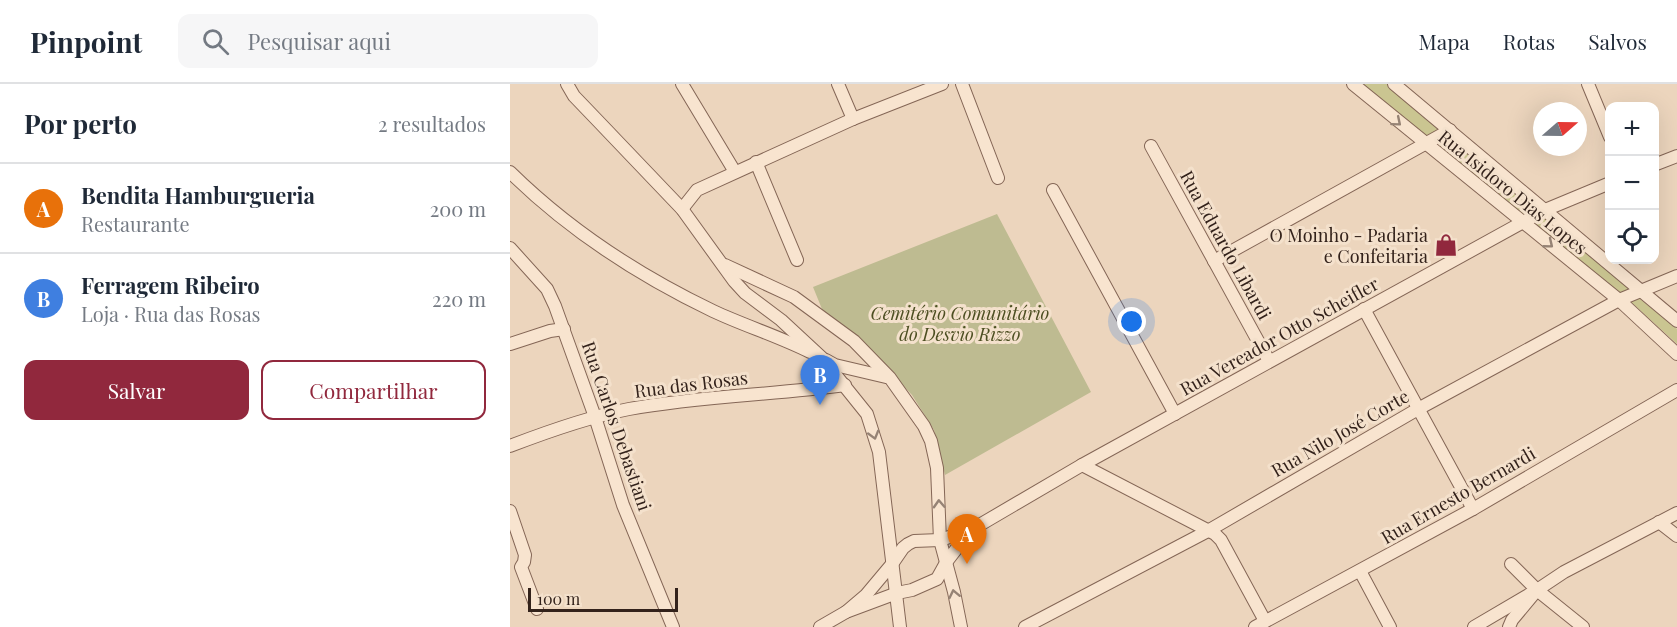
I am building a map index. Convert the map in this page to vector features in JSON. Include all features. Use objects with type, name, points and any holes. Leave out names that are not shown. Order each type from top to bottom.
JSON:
[{"type":"street","points":[[567,84],[574,96],[598,122],[682,208],[745,293],[781,320],[822,358],[867,414],[879,452],[900,627]]},
{"type":"street","points":[[682,84],[735,172]]},
{"type":"street","points":[[838,84],[853,119]]},
{"type":"street","points":[[682,208],[697,190],[853,119],[942,84]]},
{"type":"street","points":[[962,84],[998,178]]},
{"type":"street","name":"Rua Isidoro Dias Lopes","points":[[1353,84],[1424,144],[1619,300],[1677,354]]},
{"type":"street","name":"Rua Isidoro Dias Lopes","points":[[1394,84],[1677,321]]},
{"type":"street","points":[[1588,84],[1605,125]]},
{"type":"street","points":[[1214,261],[1450,130]]},
{"type":"street","name":"Rua Eduardo Libardi","points":[[1151,146],[1269,362]]},
{"type":"street","points":[[1659,163],[1677,156]]},
{"type":"street","points":[[756,162],[797,260]]},
{"type":"street","points":[[510,172],[560,216],[618,260],[714,311],[788,341],[835,365],[885,376]]},
{"type":"street","name":"Rua Vereador Otto Scheifler","points":[[846,612],[866,595],[903,548],[914,541],[940,540],[971,531],[1082,465],[1522,222],[1605,185]]},
{"type":"street","points":[[1053,190],[1175,414]]},
{"type":"street","name":"Rua Carlos Debastiani","points":[[510,248],[547,289],[564,329],[624,505],[673,627]]},
{"type":"street","points":[[722,263],[794,297],[854,341],[924,426],[931,441],[937,468],[940,540],[947,561],[961,627]]},
{"type":"street","name":"Rua Nilo José Corte","points":[[1025,627],[1206,531],[1418,409],[1619,300],[1677,276]]},
{"type":"street","points":[[1364,309],[1473,509]]},
{"type":"street","points":[[510,344],[550,331],[564,329]]},
{"type":"street","points":[[815,389],[824,380],[826,373],[822,358]]},
{"type":"street","name":"Rua das Rosas","points":[[510,446],[595,417],[664,403],[815,389],[885,376]]},
{"type":"street","name":"Rua Ernesto Bernardi","points":[[1260,624],[1473,509],[1677,390]]},
{"type":"street","points":[[1082,465],[1215,534],[1221,540],[1260,624]]},
{"type":"street","points":[[510,511],[525,555],[524,562],[515,569],[537,609]]},
{"type":"street","points":[[1474,627],[1564,572],[1677,513]]},
{"type":"street","points":[[1659,522],[1677,536]]},
{"type":"street","name":"Rua Vereador Otto Scheifler","points":[[846,612],[897,593],[912,590],[937,579],[947,561],[971,531]]},
{"type":"street","points":[[1511,564],[1537,590],[1582,627]]},
{"type":"street","points":[[1360,571],[1390,627]]},
{"type":"street","points":[[1509,627],[1512,620],[1537,590]]},
{"type":"street","points":[[820,627],[846,612]]},
{"type":"shaded area","points":[[1360,84],[1391,84],[1442,128],[1426,138]]},
{"type":"shaded area","points":[[1450,134],[1538,206],[1520,216],[1433,145]]},
{"type":"shaded area","points":[[1544,214],[1632,291],[1618,294],[1534,223]]},
{"type":"shaded area","points":[[1639,298],[1677,329],[1677,344],[1630,301]]},
{"type":"green space","name":"Cemitério Comunitário do Desvio Rizzo","points":[[997,214],[1091,392],[945,475],[934,430],[912,395],[890,372],[824,314],[813,287]]},
{"type":"place","name":"O Moinho - Padaria e Confeitaria","points":[[1446,245]]},
{"type":"place","name":"Ferragem Ribeiro","points":[[820,405]]},
{"type":"place","name":"Bendita Hamburgueria","points":[[967,564]]}]
